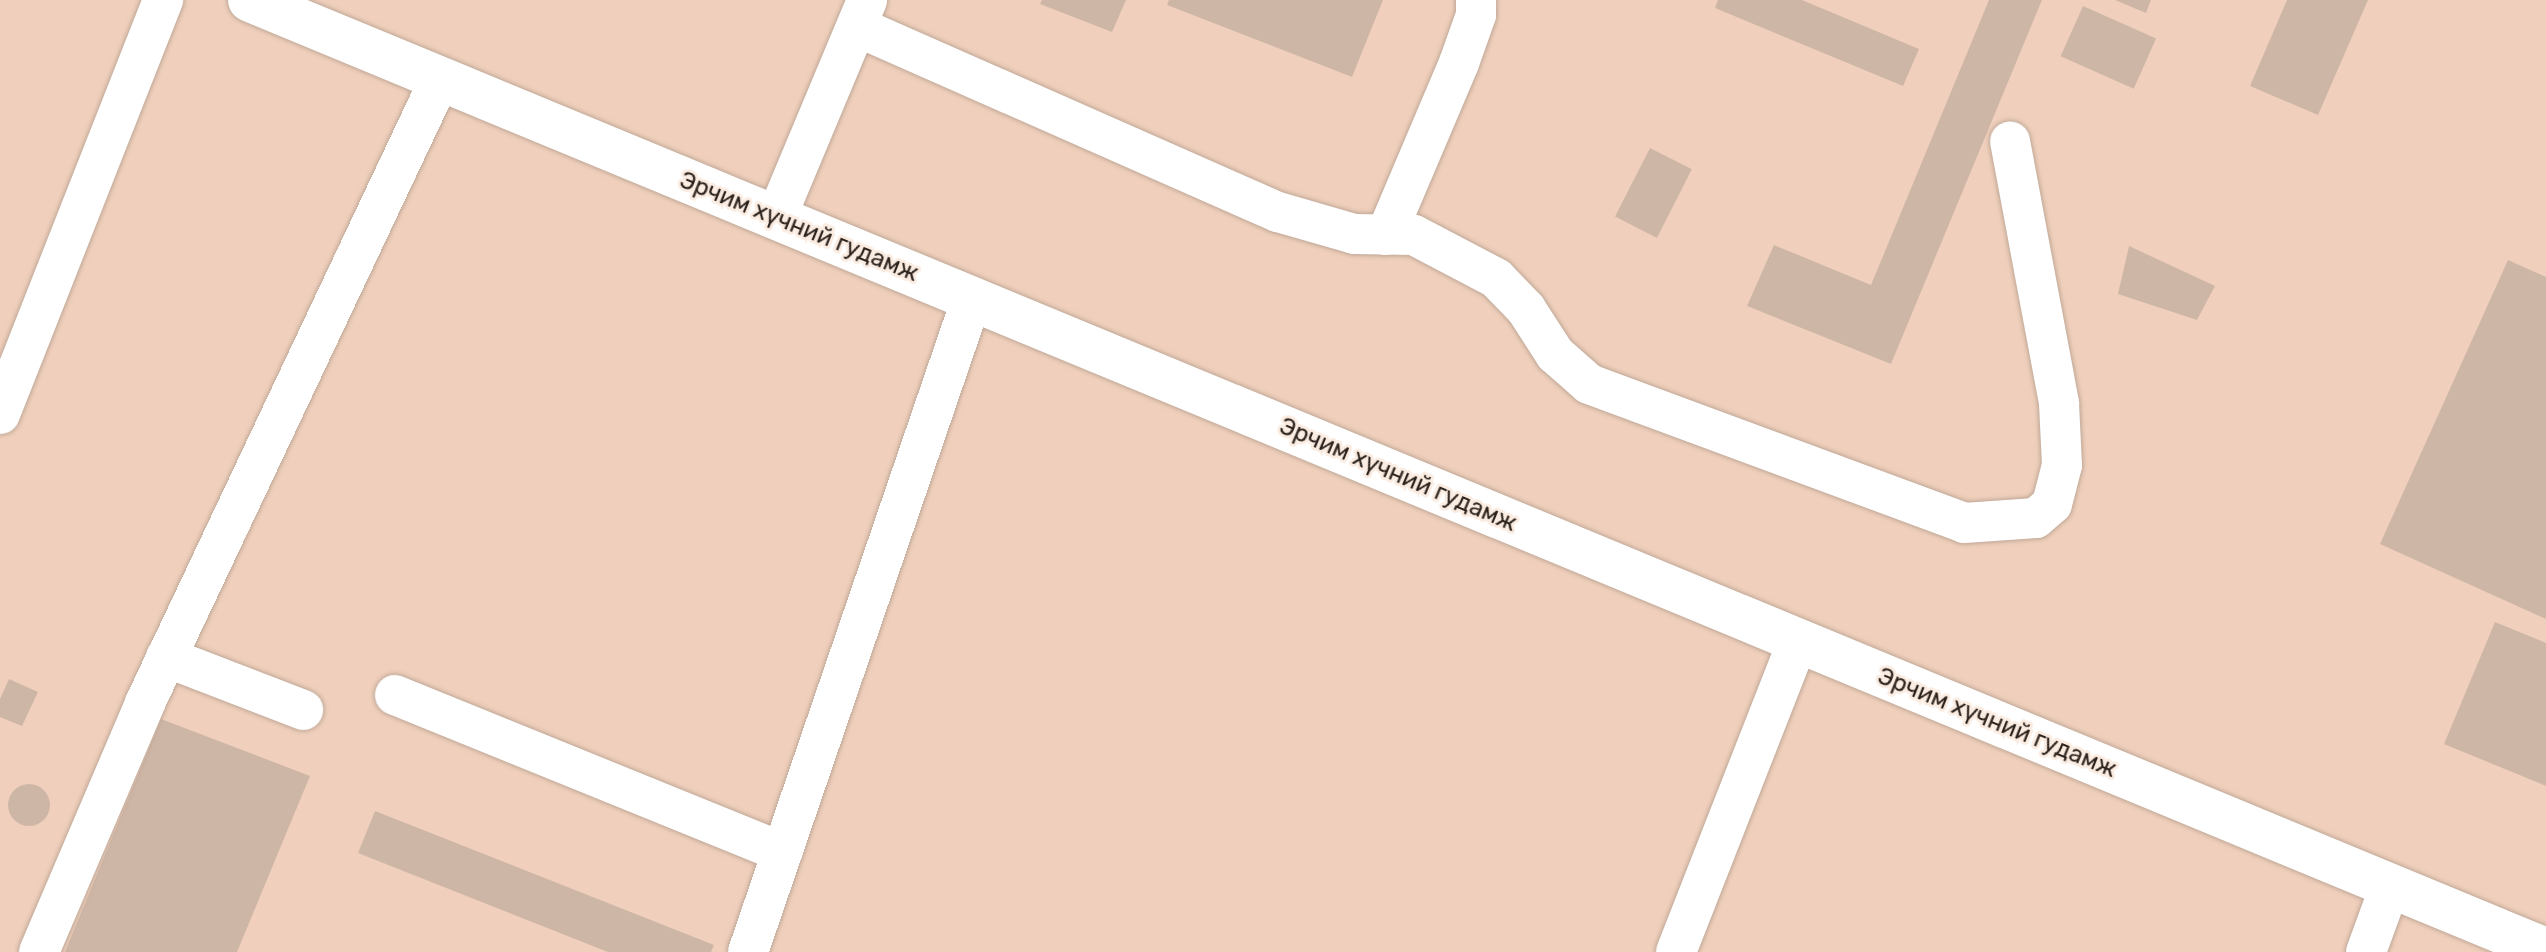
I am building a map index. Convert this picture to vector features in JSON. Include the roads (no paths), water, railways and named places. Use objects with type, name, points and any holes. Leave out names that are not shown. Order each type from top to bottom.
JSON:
[{"type":"main road","name":"Эрчим хүчний гудамж","points":[[250,0],[2546,950]]},
{"type":"lane","points":[[0,414],[163,0]]},
{"type":"lane","points":[[1386,235],[1459,63],[1476,15],[1476,0]]},
{"type":"lane","points":[[776,218],[863,13],[1278,212],[1354,234],[1414,235],[1496,278],[1526,309],[1555,354],[1589,384],[1964,523],[2036,518],[2052,504],[2062,465],[2059,403],[2010,142]]},
{"type":"lane","points":[[39,952],[166,657],[440,79]]},
{"type":"lane","points":[[748,952],[972,298]]},
{"type":"lane","points":[[1676,952],[1798,641]]},
{"type":"lane","points":[[166,657],[303,710]]},
{"type":"lane","points":[[395,695],[782,852]]},
{"type":"lane","points":[[2366,952],[2390,886]]}]
